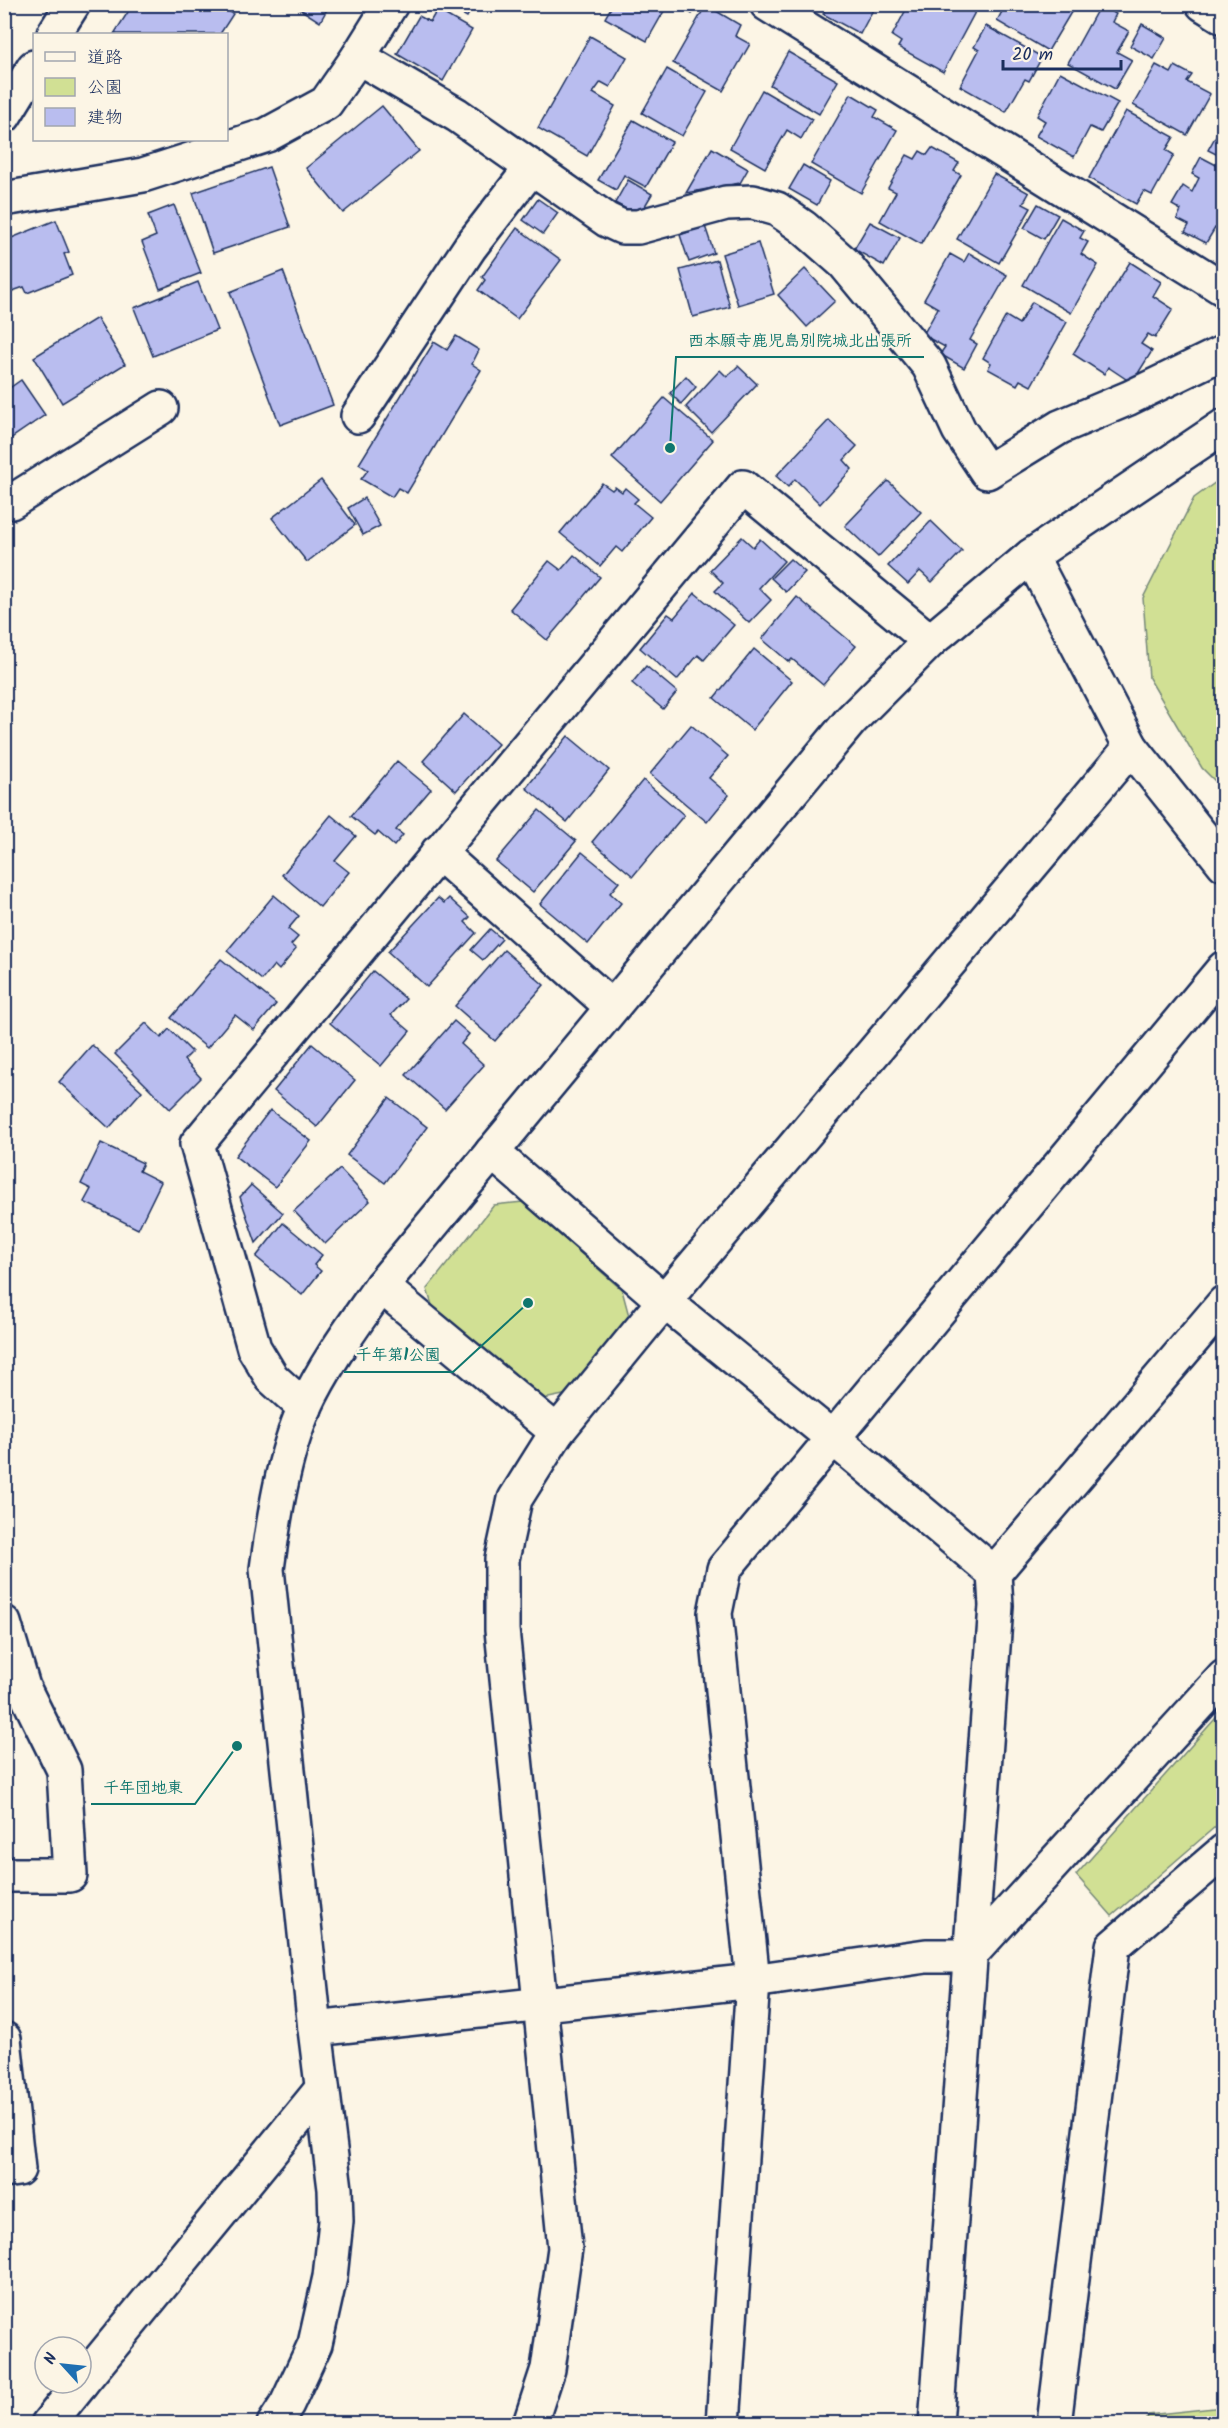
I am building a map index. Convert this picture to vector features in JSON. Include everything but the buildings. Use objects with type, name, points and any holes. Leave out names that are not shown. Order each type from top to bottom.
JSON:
[{"type":"street","points":[[55,33],[73,4]]},
{"type":"street","points":[[4,199],[143,175],[267,135],[326,103],[391,4]]},
{"type":"street","points":[[767,4],[1224,289]]},
{"type":"street","points":[[1203,4],[1224,18]]},
{"type":"street","points":[[358,57],[456,116],[607,220],[622,227],[638,227],[726,203],[753,202],[777,209],[803,227],[844,264],[929,366],[959,430],[987,472],[1060,427],[1129,398],[1224,352]]},
{"type":"street","points":[[4,116],[33,69]]},
{"type":"street","points":[[358,416],[470,248],[532,167]]},
{"type":"street","points":[[7,503],[161,408]]},
{"type":"street","points":[[274,2424],[287,2404],[315,2344],[330,2277],[336,2221],[335,2189],[315,2030],[267,1569],[274,1514],[305,1408],[342,1341],[381,1286],[851,720],[930,641],[1031,556],[1224,426]]},
{"type":"street","points":[[305,1408],[272,1378],[254,1348],[196,1144],[743,487],[930,641]]},
{"type":"street","points":[[1031,556],[1131,747],[1224,864]]},
{"type":"street","points":[[530,2424],[548,2369],[565,2248],[501,1630],[502,1559],[515,1499],[557,1432],[664,1301],[1131,747]]},
{"type":"street","points":[[438,852],[612,1007]]},
{"type":"street","points":[[723,2424],[753,1981],[715,1613],[724,1569],[1224,968]]},
{"type":"street","points":[[492,1152],[664,1301],[834,1438],[994,1573]]},
{"type":"street","points":[[381,1286],[557,1432]]},
{"type":"street","points":[[936,2424],[996,1606],[994,1573],[1224,1303]]},
{"type":"street","points":[[4,1623],[23,1687],[64,1770],[70,1875],[4,1875]]},
{"type":"street","points":[[315,2030],[753,1981],[926,1956],[969,1956],[1224,1677]]},
{"type":"street","points":[[1054,2424],[1113,1946],[1224,1851]]},
{"type":"street","points":[[4,2039],[18,2169],[4,2171]]},
{"type":"street","points":[[93,2368],[322,2089]]},
{"type":"street","points":[[48,2424],[71,2395]]},
{"type":"green space","points":[[1223,477],[1223,789],[1202,768],[1149,678],[1143,598],[1194,498]]},
{"type":"green space","points":[[523,1202],[622,1290],[629,1316],[568,1394],[539,1400],[436,1318],[427,1289],[494,1205]]},
{"type":"green space","points":[[1223,1710],[1223,1820],[1112,1916],[1076,1875]]},
{"type":"green space","points":[[1223,2407],[1223,2423],[1146,2423],[1148,2415]]},
{"type":"place","name":"西本願寺鹿児島別院城北出張所","points":[[670,448]]},
{"type":"place","name":"千年第1公園","points":[[528,1303]]},
{"type":"place","name":"千年団地東","points":[[237,1746]]}]
